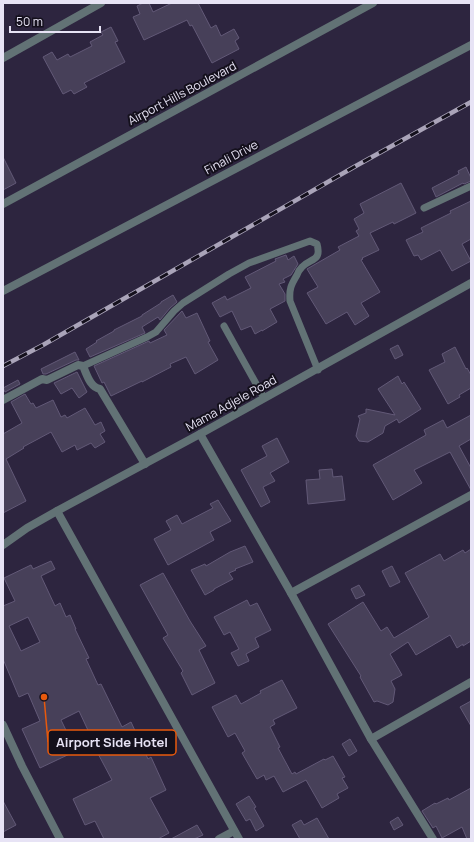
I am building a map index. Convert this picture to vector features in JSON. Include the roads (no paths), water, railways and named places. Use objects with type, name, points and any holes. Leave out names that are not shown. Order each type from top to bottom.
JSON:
[{"type":"street","points":[[3,58],[101,3]]},
{"type":"street","name":"Airport Hills Boulevard","points":[[3,204],[373,3]]},
{"type":"street","name":"Finali Drive","points":[[3,291],[471,45]]},
{"type":"street","name":"Mama Adjele Road","points":[[3,545],[27,528],[57,511],[318,370],[471,283]]},
{"type":"street","points":[[3,400],[42,379],[47,380],[78,365],[82,366],[90,382],[96,388],[100,389],[145,464]]},
{"type":"street","points":[[200,434],[291,593],[371,739],[433,839]]},
{"type":"street","points":[[291,593],[471,495]]},
{"type":"street","points":[[57,511],[239,839]]},
{"type":"street","points":[[371,739],[471,682]]},
{"type":"street","points":[[3,726],[60,839]]},
{"type":"street","points":[[219,839],[234,831]]},
{"type":"lane","points":[[424,208],[471,186]]},
{"type":"lane","points":[[82,366],[148,337],[156,332],[174,310],[183,303],[240,267],[310,241],[317,244],[319,251],[317,257],[302,266],[291,285],[289,292],[290,301],[318,370]]},
{"type":"lane","points":[[224,326],[264,398]]},
{"type":"railway","points":[[3,366],[43,345],[354,167],[471,102]]},
{"type":"place","name":"Airport Side Hotel","points":[[44,697]]}]
